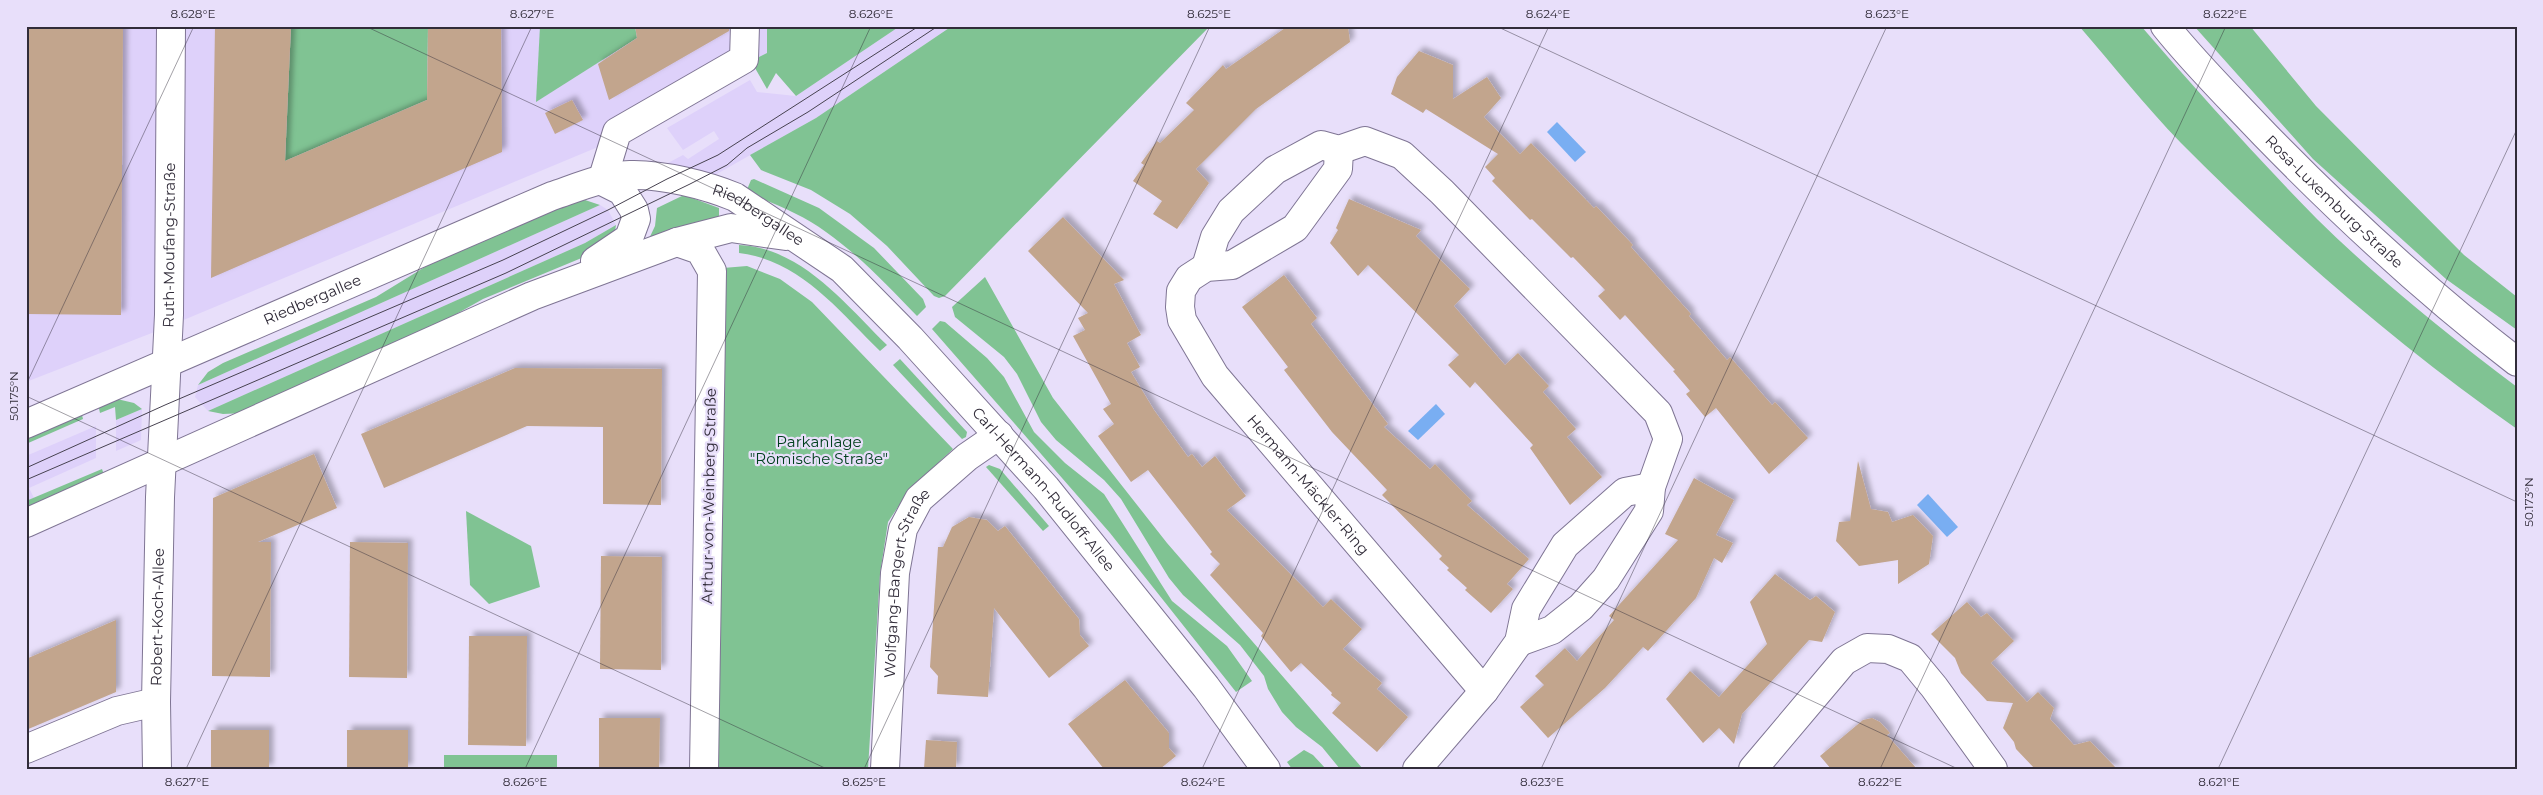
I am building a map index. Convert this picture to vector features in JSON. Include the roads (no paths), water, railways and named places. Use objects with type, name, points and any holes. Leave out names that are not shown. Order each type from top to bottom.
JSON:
[{"type":"street","name":"Ruth-Moufang-Straße","points":[[161,464],[168,362],[171,26]]},
{"type":"street","points":[[602,181],[617,132],[744,59],[745,26]]},
{"type":"street","name":"Rosa-Luxemburg-Straße","points":[[2165,26],[2190,58],[2323,194],[2456,315],[2517,362]]},
{"type":"street","points":[[1339,150],[1338,169],[1294,228],[1232,265],[1206,267],[1215,237],[1230,211],[1275,170],[1321,145],[1339,150],[1365,141],[1402,155],[1442,192],[1658,413],[1668,439],[1651,487],[1650,511],[1606,579],[1581,607],[1552,630],[1519,642]]},
{"type":"street","name":"Riedbergallee","points":[[26,424],[552,196],[602,181],[629,175],[667,178],[717,189],[735,197],[794,237]]},
{"type":"street","name":"Riedbergallee","points":[[561,285],[629,238],[636,219],[634,210],[622,191],[602,181]]},
{"type":"street","name":"Riedbergallee","points":[[26,523],[532,296],[561,285],[678,242],[731,228],[794,237]]},
{"type":"street","name":"Carl-Hermann-Rudloff-Allee","points":[[794,237],[842,269],[910,338],[999,435],[1046,488],[1156,623],[1266,769]]},
{"type":"street","name":"Arthur-von-Weinberg-Straße","points":[[678,242],[700,250],[712,271],[704,769]]},
{"type":"street","name":"Hermann-Mäckler-Ring","points":[[1206,267],[1189,278],[1181,291],[1180,307],[1182,320],[1215,376],[1484,691]]},
{"type":"street","name":"Wolfgang-Bangert-Straße","points":[[885,769],[895,573],[903,529],[919,499],[968,457],[999,435]]},
{"type":"street","name":"Robert-Koch-Allee","points":[[157,769],[156,702],[161,464]]},
{"type":"street","points":[[1417,769],[1484,691],[1519,642],[1526,609],[1564,545],[1625,492],[1651,487]]},
{"type":"street","points":[[1753,769],[1844,661],[1868,648],[1888,649],[1910,658],[1934,686],[1993,769]]},
{"type":"street","points":[[26,749],[117,711],[156,702]]},
{"type":"water","points":[[1557,122],[1586,152],[1575,162],[1547,132]]},
{"type":"water","points":[[1436,404],[1445,414],[1418,440],[1408,431]]},
{"type":"water","points":[[1928,494],[1958,527],[1947,537],[1917,505]]},
{"type":"tram line","points":[[26,468],[165,405],[503,260],[608,210],[718,155],[919,26]]},
{"type":"tram line","points":[[26,480],[506,273],[690,184],[727,165],[747,148],[808,112],[938,26]]},
{"type":"park label","name":"Parkanlage \"Römische Straße\"","points":[[819,450]]}]
